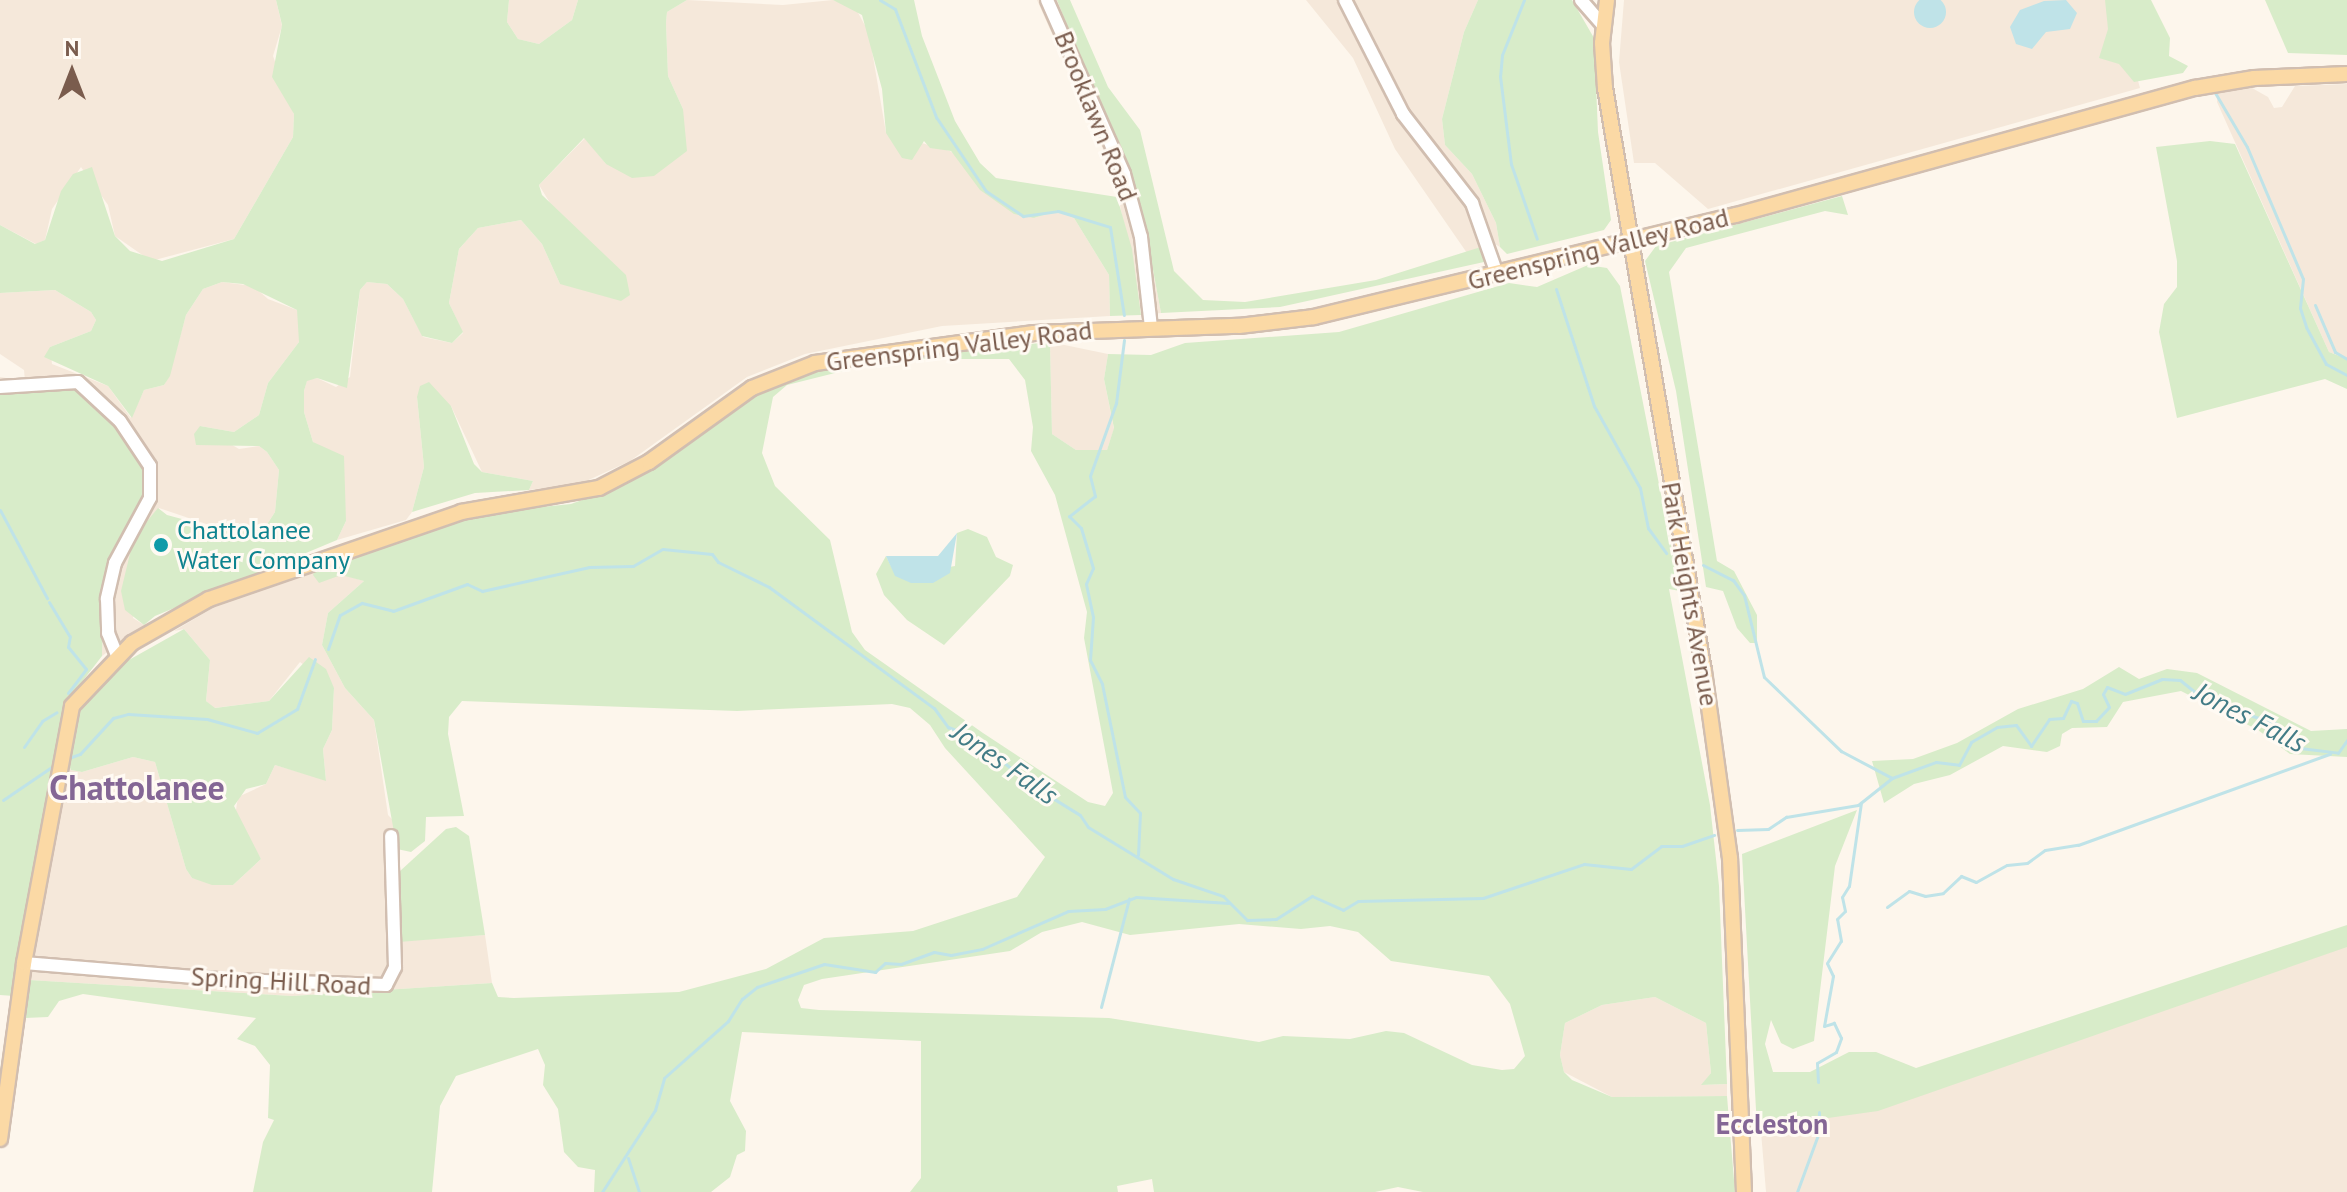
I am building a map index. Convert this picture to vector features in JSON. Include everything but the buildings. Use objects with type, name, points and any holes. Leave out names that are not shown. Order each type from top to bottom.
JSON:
[{"type":"main road","name":"Park Heights Avenue","points":[[1607,0],[1603,25],[1605,88],[1721,789],[1735,922],[1744,1192]]},
{"type":"main road","name":"Greenspring Valley Road","points":[[0,1139],[5,1062],[69,714],[81,692],[117,655],[209,599],[461,512],[574,495],[607,485],[649,462],[752,388],[792,369],[980,338],[1314,317],[1630,242],[2195,88],[2254,78],[2347,74]]},
{"type":"street","name":"Brooklawn Road","points":[[1047,0],[1124,174],[1141,237],[1151,328]]},
{"type":"street","points":[[1345,0],[1403,114],[1472,203],[1497,274]]},
{"type":"street","points":[[1581,0],[1603,25]]},
{"type":"street","points":[[0,387],[78,382],[120,421],[150,466],[150,498],[115,563],[107,599],[108,633],[117,655]]},
{"type":"street","name":"Spring Hill Road","points":[[24,963],[233,980],[386,985],[395,967],[391,836]]},
{"type":"shaded area","points":[[0,0],[276,0],[282,26],[273,56],[294,114],[293,137],[234,239],[151,261],[115,236],[108,205],[81,167],[52,209],[45,240],[36,244],[0,225]]},
{"type":"shaded area","points":[[509,0],[578,0],[572,20],[539,44],[518,39],[507,22]]},
{"type":"shaded area","points":[[687,0],[783,5],[833,0],[855,7],[869,33],[886,133],[950,151],[1034,218],[1057,211],[1074,218],[1109,275],[1110,316],[942,326],[805,354],[747,377],[630,461],[582,483],[529,490],[533,481],[482,472],[451,406],[417,397],[424,467],[412,512],[406,520],[337,540],[346,521],[322,449],[313,442],[304,412],[304,391],[307,380],[317,378],[336,387],[350,377],[360,290],[367,282],[387,284],[403,299],[423,337],[452,343],[463,333],[449,303],[459,249],[478,228],[521,220],[542,244],[560,284],[550,203],[539,185],[585,138],[606,164],[683,109],[668,76],[666,23],[667,12]]},
{"type":"shaded area","points":[[1037,0],[1057,0],[1116,139],[1144,221],[1161,313],[1141,315],[1114,174]]},
{"type":"shaded area","points":[[1306,0],[1478,0],[1464,32],[1442,119],[1445,145],[1472,174],[1496,223],[1500,247],[1493,243],[1467,253],[1395,149],[1353,58]]},
{"type":"shaded area","points":[[1624,0],[2116,0],[2140,88],[1708,209],[1655,163],[1634,163],[1619,62]]},
{"type":"shaded area","points":[[2347,84],[2347,359],[2329,352],[2217,102],[2218,93],[2252,88],[2268,97],[2274,108],[2282,107],[2295,86]]},
{"type":"shaded area","points":[[222,282],[253,286],[268,299],[297,310],[300,320],[299,342],[268,383],[259,415],[234,432],[200,426],[239,449],[259,446],[267,452],[279,470],[275,512],[264,529],[230,532],[159,508],[133,618],[144,625],[102,656],[103,619],[0,390],[0,377],[25,381],[24,370],[0,354],[0,293],[55,290],[91,312],[96,320],[91,331],[50,347],[52,364],[108,386],[131,418],[144,390],[164,385],[186,315],[203,289]]},
{"type":"shaded area","points":[[1050,342],[1108,354],[1104,379],[1114,429],[1107,450],[1076,450],[1052,434]]},
{"type":"shaded area","points":[[316,566],[364,581],[328,613],[322,645],[345,688],[374,720],[388,815],[394,821],[399,941],[485,935],[492,983],[292,996],[29,980],[67,761],[71,770],[82,772],[133,757],[155,762],[186,869],[192,878],[233,885],[261,859],[235,816],[238,797],[266,784],[275,765],[326,780],[323,749],[332,730],[334,688],[300,662],[269,701],[214,708],[206,701],[210,660],[184,629],[174,631],[218,605]]},
{"type":"shaded area","points":[[2347,944],[2347,1192],[1766,1192],[1759,1108],[1847,1098]]},
{"type":"shaded area","points":[[1655,997],[1706,1023],[1711,1073],[1702,1085],[1727,1084],[1727,1096],[1612,1097],[1564,1072],[1560,1055],[1565,1023],[1602,1005]]},
{"type":"green space","points":[[276,0],[509,0],[507,22],[518,39],[539,44],[572,20],[578,0],[687,0],[667,12],[666,23],[668,76],[683,109],[687,151],[654,176],[632,178],[606,164],[584,138],[539,185],[542,195],[626,275],[630,295],[621,301],[560,284],[542,244],[521,220],[478,228],[459,249],[449,303],[463,332],[452,343],[422,336],[403,299],[387,284],[367,282],[360,290],[347,388],[317,378],[307,381],[304,391],[304,412],[313,442],[344,456],[346,521],[337,540],[155,616],[144,625],[125,610],[121,591],[134,537],[158,508],[167,515],[230,532],[264,529],[275,512],[279,470],[267,452],[259,446],[196,445],[194,434],[200,426],[234,432],[259,415],[268,383],[299,342],[297,310],[243,284],[222,282],[203,289],[186,315],[170,376],[164,385],[144,390],[132,418],[108,386],[44,357],[50,347],[91,331],[96,320],[91,312],[55,290],[0,293],[0,225],[35,244],[45,240],[61,191],[73,174],[92,167],[115,236],[130,251],[162,261],[234,239],[293,137],[294,114],[272,77],[282,25]]},
{"type":"green space","points":[[833,0],[914,0],[922,36],[955,121],[980,163],[996,178],[1117,197],[1132,249],[1141,315],[1110,316],[1109,275],[1074,218],[1057,211],[1034,218],[1014,214],[980,190],[951,151],[930,148],[924,141],[912,160],[902,158],[886,133],[882,89],[862,15]]},
{"type":"green space","points":[[1057,0],[1070,0],[1108,87],[1140,130],[1174,271],[1203,300],[1245,302],[1376,280],[1484,246],[1484,262],[1280,307],[1161,313],[1144,221]]},
{"type":"green space","points":[[1478,0],[1572,0],[1594,38],[1598,132],[1611,220],[1604,230],[1507,254],[1500,247],[1496,223],[1472,174],[1445,145],[1442,119],[1464,32]]},
{"type":"green space","points":[[2105,0],[2151,0],[2170,38],[2169,56],[2188,66],[2183,73],[2134,82],[2119,64],[2099,58],[2108,29]]},
{"type":"green space","points":[[2265,0],[2347,0],[2347,55],[2288,53]]},
{"type":"green space","points":[[2210,141],[2235,144],[2329,352],[2347,359],[2347,389],[2325,379],[2177,418],[2159,332],[2164,304],[2177,287],[2177,261],[2156,147]]},
{"type":"green space","points":[[1842,196],[1848,215],[1825,211],[1686,248],[1669,272],[1717,561],[1734,571],[1757,615],[1757,643],[1750,643],[1737,628],[1723,591],[1706,587],[1676,391],[1645,261],[1656,246]]},
{"type":"green space","points":[[1588,265],[1607,268],[1620,286],[1680,591],[1669,589],[1710,805],[1719,886],[1727,1084],[1701,1085],[1711,1073],[1706,1023],[1655,997],[1602,1005],[1565,1023],[1560,1055],[1564,1072],[1572,1080],[1612,1097],[1727,1096],[1735,1192],[1423,1192],[1398,1187],[1375,1192],[1154,1192],[1152,1179],[1117,1186],[1118,1192],[910,1192],[921,1178],[921,1041],[742,1032],[730,1101],[746,1131],[745,1151],[737,1155],[730,1177],[711,1192],[594,1192],[595,1170],[578,1167],[564,1152],[558,1109],[543,1085],[545,1065],[538,1049],[456,1076],[440,1106],[432,1192],[253,1192],[263,1142],[274,1120],[268,1118],[270,1065],[255,1046],[237,1039],[256,1018],[83,994],[59,1001],[48,1017],[25,1018],[29,980],[292,996],[492,983],[498,997],[514,998],[679,992],[766,969],[824,938],[913,931],[1017,897],[1045,857],[945,748],[930,725],[910,708],[892,704],[737,711],[462,701],[449,717],[448,734],[464,816],[426,817],[425,841],[411,852],[397,849],[374,720],[345,688],[322,645],[328,613],[364,581],[341,575],[319,583],[313,575],[316,566],[483,513],[571,504],[615,488],[764,386],[842,363],[847,370],[787,385],[773,397],[762,453],[775,486],[830,540],[852,632],[865,650],[983,733],[1088,802],[1105,806],[1113,793],[1084,638],[1087,612],[1055,495],[1031,451],[1033,427],[1025,380],[1009,359],[882,359],[1050,342],[1052,434],[1076,450],[1107,450],[1114,428],[1104,379],[1108,354],[1151,355],[1185,343],[1339,332],[1509,283],[1537,287]],"holes":[[[1082,922],[1130,935],[1239,924],[1301,929],[1330,926],[1358,932],[1391,961],[1489,976],[1510,1004],[1525,1056],[1514,1069],[1502,1070],[1472,1065],[1404,1033],[1386,1031],[1350,1039],[1283,1036],[1259,1042],[1109,1018],[819,1010],[801,1008],[798,1000],[804,985],[822,979],[1010,951],[1042,932]]]},
{"type":"green space","points":[[60,382],[85,390],[140,452],[149,486],[133,521],[103,619],[102,656],[71,696],[60,726],[14,996],[0,995],[0,390]]},
{"type":"green space","points":[[429,382],[451,406],[474,464],[482,472],[533,481],[529,490],[475,493],[412,512],[424,467],[417,397],[420,386]]},
{"type":"green space","points":[[968,529],[987,537],[996,557],[1013,565],[1010,576],[944,645],[907,620],[884,595],[876,574],[886,556],[896,576],[955,566],[957,533]]},
{"type":"green space","points":[[184,629],[210,660],[206,701],[215,708],[269,701],[309,657],[326,669],[334,688],[332,730],[323,749],[326,781],[275,765],[266,784],[246,789],[234,806],[261,859],[233,885],[212,885],[192,878],[186,869],[155,762],[133,757],[82,772],[71,770],[67,761],[80,712],[97,686],[120,665]]},
{"type":"green space","points":[[2119,667],[2139,679],[2167,669],[2197,673],[2311,731],[2347,729],[2347,757],[2290,754],[2258,730],[2181,691],[2123,702],[2107,727],[2072,728],[2062,734],[2060,746],[2047,752],[2003,746],[1950,775],[1914,784],[1884,803],[1872,761],[1913,759],[1957,743],[2018,709],[2083,689]]},
{"type":"green space","points":[[1857,810],[1835,866],[1814,1041],[1793,1049],[1781,1043],[1771,1020],[1765,1044],[1773,1072],[1810,1072],[1849,1052],[1876,1052],[1916,1068],[2347,925],[2347,947],[1878,1111],[1757,1128],[1742,854]]},
{"type":"green space","points":[[456,827],[469,836],[485,935],[399,942],[399,872],[446,829]]},
{"type":"water","points":[[1930,-4],[1941,1],[1946,12],[1941,23],[1930,28],[1919,23],[1914,12],[1919,1]]},
{"type":"water","points":[[2066,0],[2077,13],[2070,29],[2046,32],[2032,49],[2016,44],[2010,27],[2020,10],[2044,1]]},
{"type":"water","points":[[957,533],[950,573],[933,583],[911,583],[895,576],[886,556],[938,556]]},
{"type":"waterway","points":[[880,0],[895,9],[936,117],[986,191],[1023,216],[1058,211],[1110,227],[1124,315]]},
{"type":"waterway","points":[[1524,0],[1502,55],[1500,76],[1511,164],[1537,239]]},
{"type":"waterway","points":[[2214,91],[2247,147],[2303,279],[2300,308],[2306,327],[2326,364],[2347,375]]},
{"type":"waterway","points":[[1556,289],[1594,406],[1640,488],[1648,528],[1666,553]]},
{"type":"waterway","points":[[2315,305],[2335,352],[2347,359]]},
{"type":"waterway","points":[[1124,340],[1116,403],[1090,476],[1095,496],[1069,516],[1081,528],[1093,568],[1086,584],[1093,617],[1090,660],[1102,684],[1125,797],[1140,813],[1138,855]]},
{"type":"waterway","points":[[0,510],[47,598]]},
{"type":"waterway","name":"Jones Falls","points":[[328,649],[340,615],[362,603],[393,611],[467,584],[482,591],[589,567],[633,566],[663,549],[712,554],[718,562],[769,587],[934,708],[948,727],[971,736],[1033,786],[1080,815],[1088,827],[1173,879],[1223,896],[1247,920],[1276,919],[1312,896],[1343,910],[1358,901],[1483,898],[1584,864],[1631,869],[1661,846],[1682,846],[1714,835]]},
{"type":"waterway","points":[[1703,565],[1733,580],[1744,595],[1764,677],[1841,751],[1892,778]]},
{"type":"waterway","points":[[49,602],[69,635]]},
{"type":"waterway","points":[[68,693],[86,669],[68,647],[70,636]]},
{"type":"waterway","name":"Jones Falls","points":[[66,759],[80,754],[113,718],[128,714],[207,719],[257,733],[297,709],[315,659]]},
{"type":"waterway","name":"Jones Falls","points":[[1737,830],[1768,829],[1786,817],[1858,805],[1892,778],[1936,762],[1959,765],[1971,742],[1997,727],[2016,725],[2031,746],[2049,719],[2063,718],[2071,701],[2077,703],[2083,721],[2096,721],[2109,707],[2103,694],[2107,687],[2125,694],[2162,679],[2180,680],[2206,701],[2277,724],[2300,748],[2338,753],[2347,740]]},
{"type":"waterway","points":[[24,747],[42,721],[57,712]]},
{"type":"waterway","points":[[1887,907],[1909,891],[1925,896],[1943,893],[1961,876],[1976,882],[2007,865],[2027,863],[2045,850],[2078,845],[2330,754]]},
{"type":"waterway","name":"Jones Falls","points":[[3,800],[56,764]]},
{"type":"waterway","points":[[1818,1082],[1817,1063],[1836,1052],[1841,1038],[1834,1023],[1824,1026],[1833,976],[1827,963],[1841,941],[1837,919],[1845,911],[1842,897],[1849,886],[1861,803]]},
{"type":"waterway","points":[[602,1192],[655,1110],[664,1078],[728,1021],[742,999],[757,987],[824,964],[875,972],[885,963],[901,964],[934,952],[951,955],[982,949],[1068,911],[1105,909],[1136,897],[1229,903]]},
{"type":"waterway","points":[[1101,1007],[1129,899]]},
{"type":"waterway","points":[[1797,1192],[1819,1132],[1819,1112]]},
{"type":"waterway","points":[[628,1158],[639,1192]]},
{"type":"place","name":"Chattolanee Water Company","points":[[161,545]]},
{"type":"district","name":"Chattolanee","points":[[137,788]]},
{"type":"district","name":"Eccleston","points":[[1772,1124]]}]
